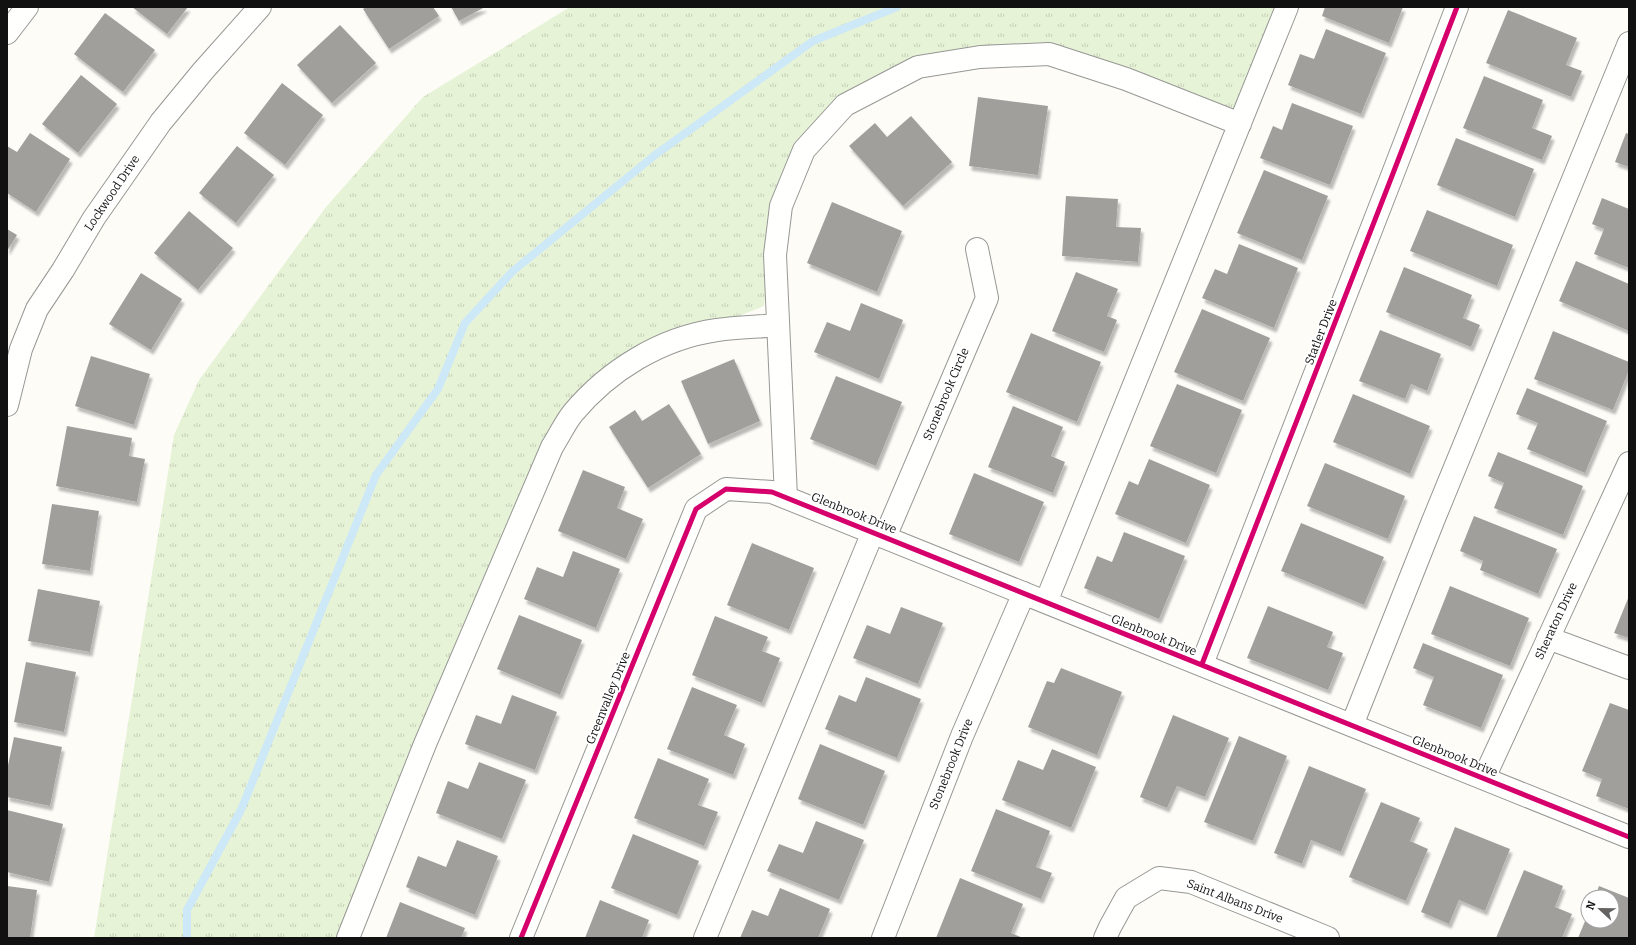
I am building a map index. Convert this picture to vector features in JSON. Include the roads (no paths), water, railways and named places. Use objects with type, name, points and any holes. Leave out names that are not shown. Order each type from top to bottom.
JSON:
[{"type":"street","points":[[7,33],[27,7]]},
{"type":"street","name":"Lockwood Drive","points":[[7,405],[21,349],[37,309],[63,270],[94,218],[161,122],[202,71],[260,7]]},
{"type":"street","points":[[1046,602],[1287,7]]},
{"type":"street","name":"Statler Drive","points":[[1202,664],[1457,7]]},
{"type":"street","points":[[1352,725],[1433,521],[1629,43]]},
{"type":"street","points":[[786,497],[775,255],[782,206],[804,150],[845,105],[918,67],[980,57],[1049,54],[1126,79],[1240,124]]},
{"type":"street","name":"Stonebrook Circle","points":[[705,938],[879,534],[987,298],[977,248]]},
{"type":"street","points":[[348,938],[428,737],[552,447],[572,415],[598,386],[641,356],[679,339],[717,330],[778,325]]},
{"type":"street","name":"Sheraton Drive","points":[[1484,778],[1629,463]]},
{"type":"street","name":"Glenbrook Drive","points":[[736,488],[772,492],[786,497],[1629,837]]},
{"type":"street","name":"Greenvalley Drive","points":[[520,938],[696,509],[726,489],[736,488]]},
{"type":"street","name":"Stonebrook Drive","points":[[884,938],[962,736],[1024,593]]},
{"type":"street","points":[[1548,638],[1629,668]]},
{"type":"street","name":"Saint Albans Drive","points":[[1105,938],[1126,898],[1159,878],[1191,882],[1288,930],[1328,938]]},
{"type":"waterway","points":[[187,938],[187,910],[241,810],[376,475],[438,389],[465,323],[513,271],[655,155],[813,41],[897,7]]}]
